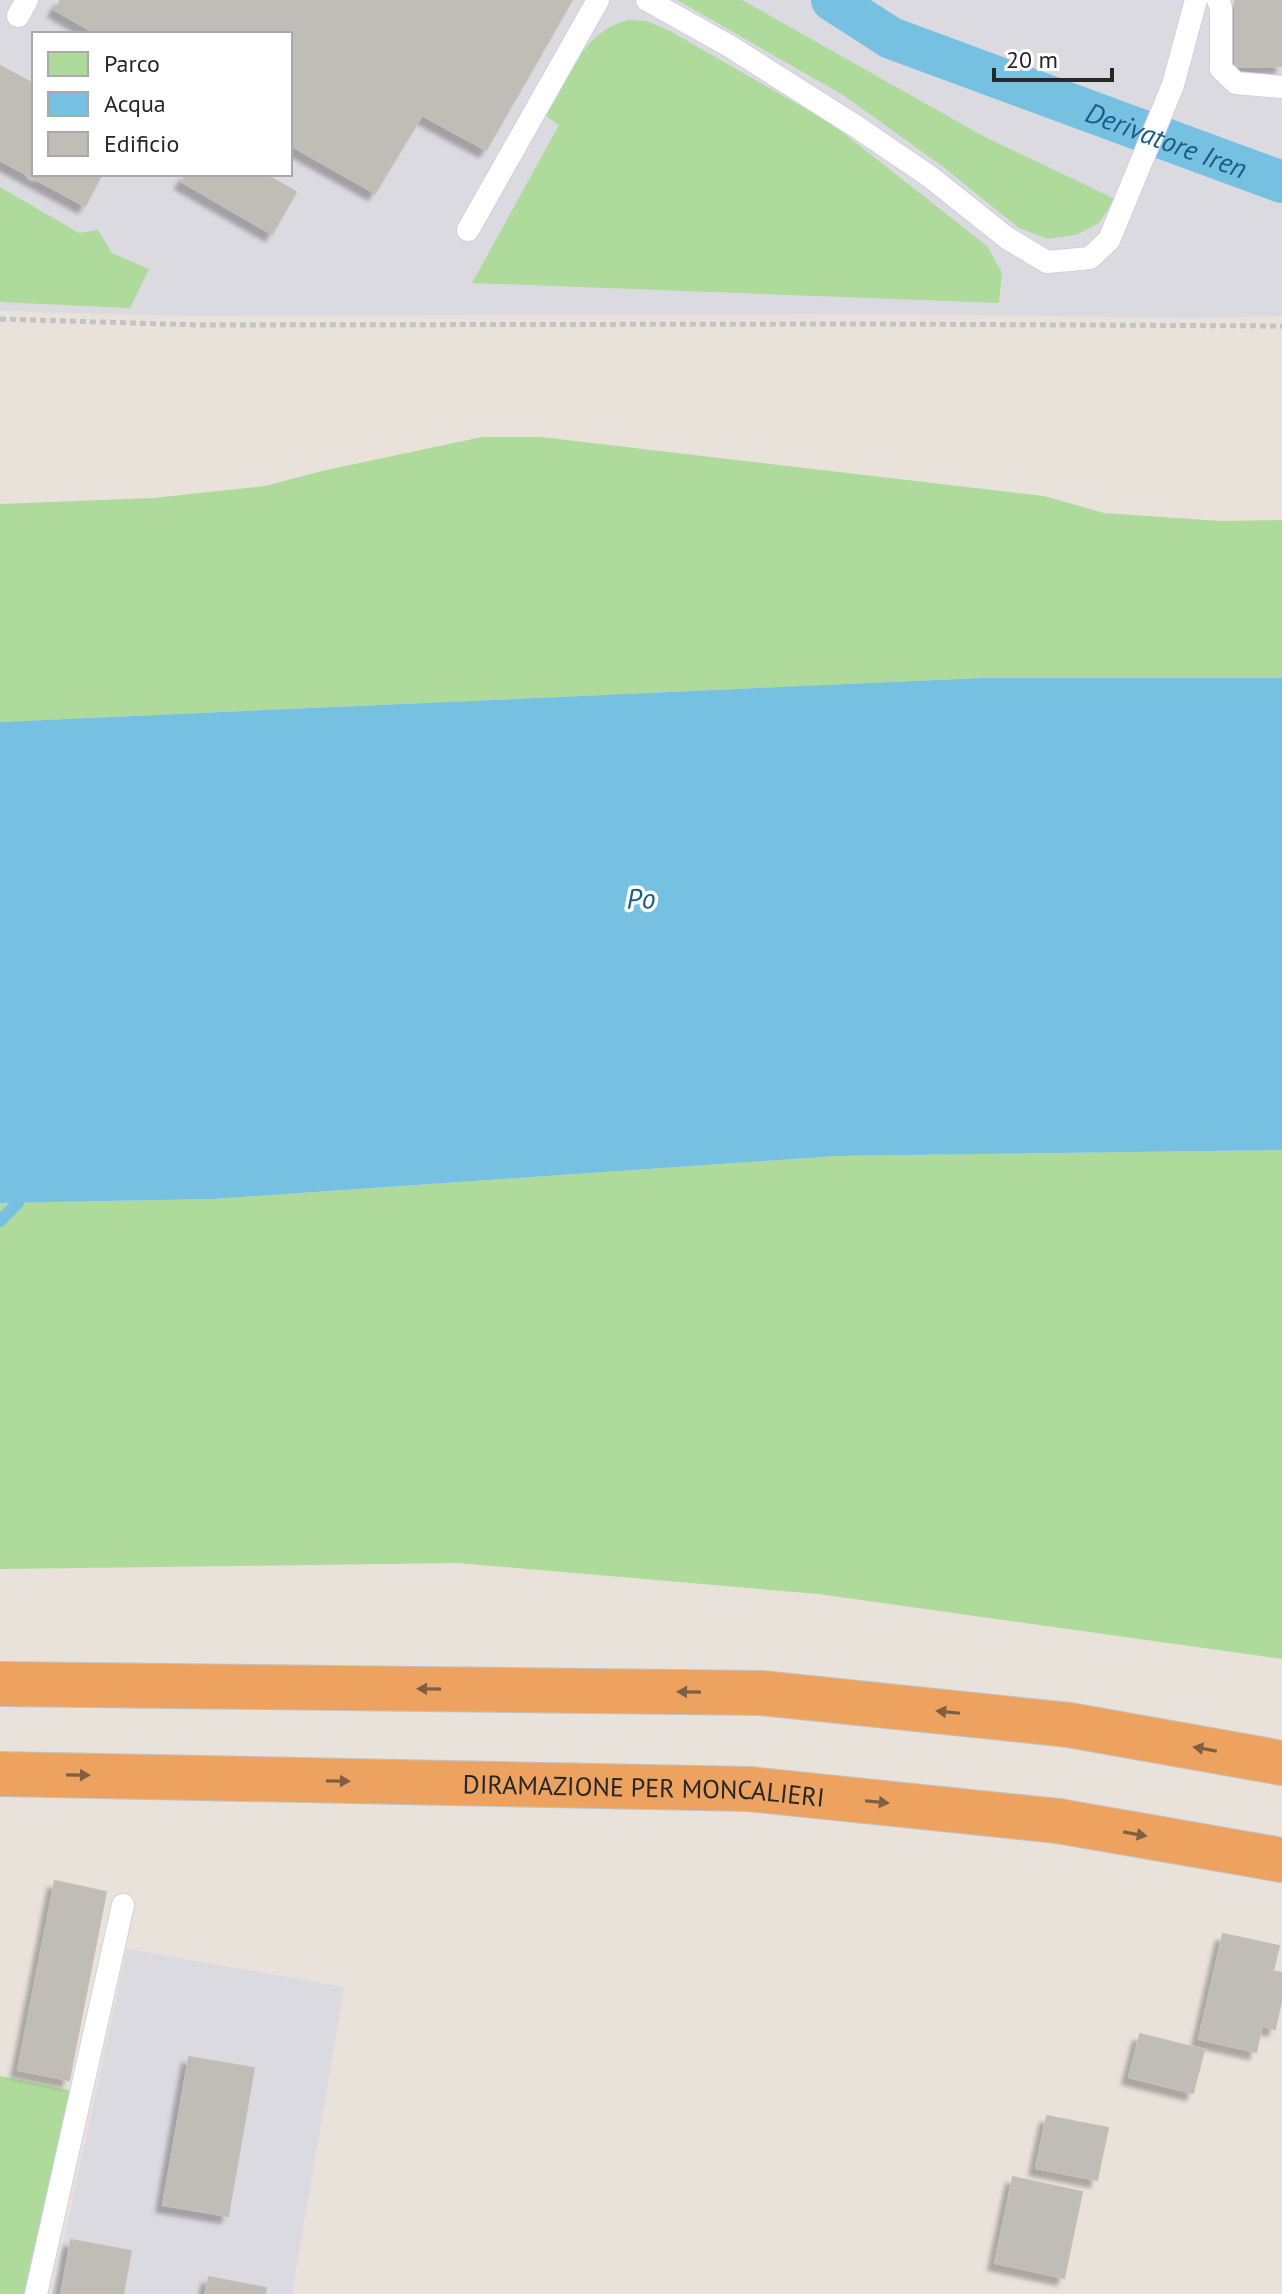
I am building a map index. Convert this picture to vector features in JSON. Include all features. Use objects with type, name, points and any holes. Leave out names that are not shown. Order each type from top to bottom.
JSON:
[{"type":"highway","points":[[0,1684],[761,1693],[1069,1725],[1282,1763]]},
{"type":"highway","name":"DIRAMAZIONE PER MONCALIERI","points":[[0,1774],[749,1789],[1058,1821],[1282,1860]]},
{"type":"lane","points":[[468,230],[598,0]]},
{"type":"lane","points":[[647,0],[731,47],[857,127],[929,176],[1007,238],[1047,262],[1090,258],[1109,240],[1173,85],[1196,0]]},
{"type":"lane","points":[[1218,0],[1221,8],[1221,69],[1236,83],[1282,87]]},
{"type":"lane","points":[[36,2294],[123,1905]]},
{"type":"path","points":[[0,319],[199,325],[1282,326]]},
{"type":"shaded area","points":[[0,0],[1282,0],[1282,316],[188,316],[0,311]]},
{"type":"shaded area","points":[[127,1949],[344,1987],[292,2294],[52,2294]]},
{"type":"green space","points":[[677,0],[742,0],[983,136],[1115,199],[1099,223],[1076,235],[1048,239],[1019,228],[942,166],[843,95]]},
{"type":"green space","points":[[628,20],[647,21],[670,31],[832,124],[987,246],[1002,273],[999,303],[472,283],[559,125],[546,116],[569,72],[599,34]]},
{"type":"green space","points":[[0,187],[79,233],[98,230],[112,253],[149,269],[130,308],[0,302]]},
{"type":"green space","points":[[482,437],[541,437],[1044,496],[1104,513],[1220,521],[1282,520],[1282,678],[981,678],[0,722],[0,504],[153,498],[265,486]]},
{"type":"green space","points":[[1282,1150],[1282,1659],[818,1594],[458,1563],[0,1569],[0,1203],[213,1199],[838,1156]]},
{"type":"green space","points":[[0,2076],[73,2091],[28,2294],[0,2294]]},
{"type":"water","name":"Po","points":[[981,678],[1282,678],[1282,1150],[838,1156],[213,1199],[0,1203],[0,722]]},
{"type":"building","points":[[61,0],[572,0],[486,150],[422,115],[375,193],[292,146],[292,32],[94,32],[55,10]]},
{"type":"building","points":[[1235,0],[1282,0],[1282,66],[1235,67]]},
{"type":"building","points":[[0,66],[32,83],[32,176],[101,176],[85,206],[0,160]]},
{"type":"building","points":[[186,176],[268,176],[296,192],[272,234],[182,182]]},
{"type":"building","points":[[55,1881],[106,1892],[69,2080],[18,2070]]},
{"type":"building","points":[[1223,1934],[1279,1946],[1273,1971],[1282,1973],[1282,1997],[1275,2029],[1262,2026],[1256,2052],[1199,2039]]},
{"type":"building","points":[[1140,2034],[1204,2050],[1193,2093],[1129,2077]]},
{"type":"building","points":[[189,2057],[254,2068],[228,2216],[163,2205]]},
{"type":"building","points":[[1047,2116],[1108,2128],[1097,2180],[1036,2168]]},
{"type":"building","points":[[1013,2177],[1082,2192],[1064,2278],[995,2263]]},
{"type":"building","points":[[71,2240],[131,2251],[123,2294],[61,2294]]},
{"type":"building","points":[[209,2277],[266,2288],[265,2294],[205,2294]]},
{"type":"waterway","name":"Derivatore Iren","points":[[832,0],[891,38],[1282,182]]},
{"type":"waterway","points":[[0,1221],[18,1203]]}]
